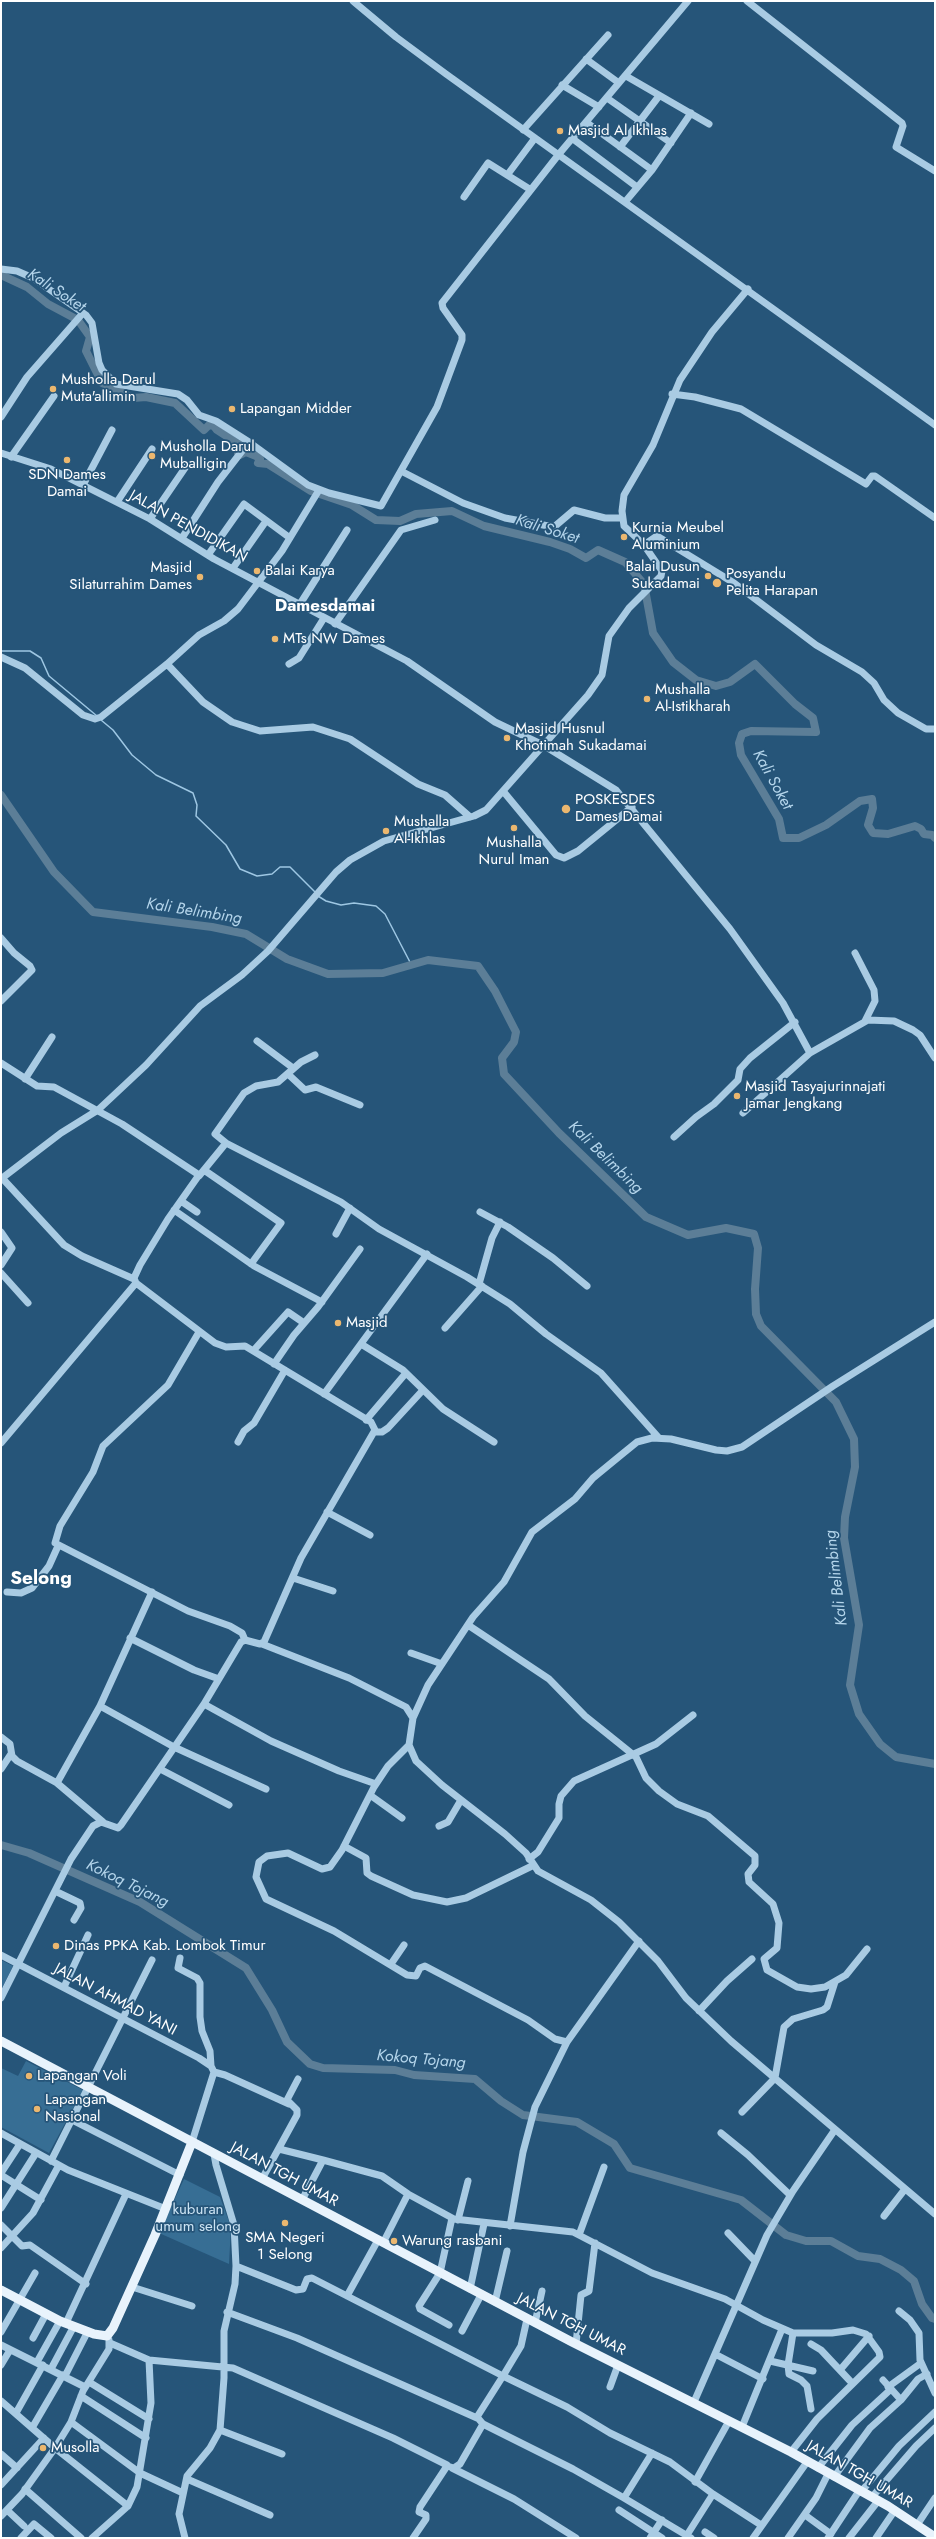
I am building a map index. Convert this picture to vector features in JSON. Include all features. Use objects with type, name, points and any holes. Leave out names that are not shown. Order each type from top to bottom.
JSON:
[{"type":"main road","name":"JALAN TGH UMAR","points":[[1,2041],[470,2289],[791,2452],[831,2476],[894,2510],[935,2537]]},
{"type":"main road","points":[[2,2292],[46,2314],[88,2332],[109,2339],[166,2209],[192,2142]]},
{"type":"street","points":[[353,1],[396,37],[523,130],[748,289],[935,425]]},
{"type":"street","points":[[1,269],[29,276],[83,313],[92,323],[99,363],[111,381],[126,387],[178,394],[187,400],[199,415],[216,421],[249,442],[284,470],[319,490],[380,506],[385,502],[443,396],[462,340],[462,335],[442,304],[559,154],[688,1]]},
{"type":"street","points":[[750,2],[902,123],[903,126],[896,147],[935,171]]},
{"type":"street","points":[[523,130],[608,35]]},
{"type":"street","points":[[586,60],[619,83]]},
{"type":"street","points":[[626,76],[709,124]]},
{"type":"street","points":[[562,85],[599,107]]},
{"type":"street","points":[[620,147],[659,96]]},
{"type":"street","points":[[607,98],[639,123],[671,143]]},
{"type":"street","points":[[625,202],[652,170],[691,113]]},
{"type":"street","points":[[586,122],[652,170]]},
{"type":"street","points":[[508,174],[535,138]]},
{"type":"street","points":[[572,139],[637,186]]},
{"type":"street","points":[[464,197],[486,164],[492,163],[531,190]]},
{"type":"street","points":[[262,1644],[293,1578],[327,1512],[374,1432],[373,1424],[241,1345],[223,1346],[199,1332],[135,1281],[82,1256],[64,1244],[2,1179],[61,1133],[98,1110],[146,1065],[200,1006],[242,975],[269,950],[336,872],[350,860],[384,841],[470,817],[486,810],[588,695],[602,675],[609,636],[629,608],[656,584],[662,571],[644,545],[626,529],[622,518],[624,495],[653,445],[672,394],[712,332],[748,289]]},
{"type":"street","points":[[1,417],[27,377],[83,313]]},
{"type":"street","points":[[672,394],[695,396],[741,409],[866,484],[875,476],[935,518]]},
{"type":"street","points":[[11,457],[54,396]]},
{"type":"street","points":[[83,485],[112,430]]},
{"type":"street","points":[[182,538],[218,482],[249,442]]},
{"type":"street","points":[[117,502],[152,449]]},
{"type":"street","name":"JALAN PENDIDIKAN","points":[[1,454],[45,466],[150,520],[208,555],[407,661],[496,722],[543,745],[616,790],[632,807],[730,929],[795,1022],[810,1053]]},
{"type":"street","points":[[150,520],[187,465]]},
{"type":"street","points":[[401,471],[463,502],[504,518],[554,528],[574,510],[605,518],[622,518]]},
{"type":"street","points":[[1,657],[25,668],[83,715],[95,719],[101,717],[167,664],[199,635],[234,613],[260,582],[290,538],[319,490]]},
{"type":"street","points":[[208,555],[244,504],[290,538]]},
{"type":"street","points":[[335,624],[401,530],[435,520]]},
{"type":"street","points":[[233,568],[266,521]]},
{"type":"street","points":[[300,604],[347,530]]},
{"type":"street","points":[[644,545],[657,536],[734,583],[816,645],[862,672],[874,683],[884,700],[898,713],[926,729],[935,730]]},
{"type":"street","points":[[288,664],[299,658],[324,618]]},
{"type":"street","points":[[167,664],[203,702],[232,722],[260,731],[313,727],[350,739],[418,784],[445,795],[470,817]]},
{"type":"street","points":[[503,791],[556,855],[564,858],[578,851],[632,807]]},
{"type":"street","points":[[1,938],[14,953],[30,966],[32,970],[1,1001]]},
{"type":"street","points":[[855,953],[874,990],[875,1002],[865,1021]]},
{"type":"street","points":[[743,1113],[810,1053],[837,1040],[865,1021],[884,1018],[906,1026],[920,1035],[935,1058]]},
{"type":"street","points":[[674,1137],[714,1104],[738,1080],[740,1069],[750,1058],[795,1022]]},
{"type":"street","points":[[25,1079],[52,1037]]},
{"type":"street","points":[[257,1041],[290,1071],[306,1090],[316,1087],[360,1105]]},
{"type":"street","points":[[315,1055],[304,1059],[276,1083],[256,1086],[244,1093],[215,1134],[226,1143],[350,1208],[379,1229],[427,1254],[481,1285],[510,1304],[546,1334],[601,1373],[659,1438]]},
{"type":"street","points":[[1,1063],[39,1087],[54,1087],[98,1110],[122,1124],[199,1176]]},
{"type":"street","points":[[1,1442],[135,1281],[174,1210],[226,1143]]},
{"type":"street","points":[[204,1170],[281,1223],[251,1264]]},
{"type":"street","points":[[181,1201],[197,1212]]},
{"type":"street","points":[[336,1234],[350,1208]]},
{"type":"street","points":[[174,1210],[251,1264],[322,1302]]},
{"type":"street","points":[[480,1212],[500,1222],[553,1258],[587,1286]]},
{"type":"street","points":[[445,1328],[481,1285],[492,1238],[500,1222]]},
{"type":"street","points":[[1,1232],[12,1248],[1,1265]]},
{"type":"street","points":[[274,1364],[304,1323],[322,1302],[360,1249]]},
{"type":"street","points":[[324,1394],[427,1254]]},
{"type":"street","points":[[1,1273],[28,1303]]},
{"type":"street","points":[[252,1351],[288,1312],[304,1323]]},
{"type":"street","points":[[935,1322],[833,1386],[751,1442],[734,1449],[716,1450],[659,1438],[644,1439],[637,1442],[604,1468],[575,1499],[536,1528],[504,1582],[468,1625],[428,1685],[414,1718],[409,1745],[416,1761],[461,1800],[505,1834],[547,1877],[591,1900],[639,1941],[699,2011],[834,2131],[935,2214]]},
{"type":"street","points":[[199,1332],[168,1386],[103,1446],[93,1472],[60,1526],[55,1543],[58,1546],[194,1614],[230,1626],[242,1633],[245,1640]]},
{"type":"street","points":[[361,1344],[406,1373],[422,1390],[455,1417],[494,1442]]},
{"type":"street","points":[[238,1442],[244,1431],[254,1423],[285,1370]]},
{"type":"street","points":[[366,1420],[406,1373]]},
{"type":"street","points":[[374,1432],[382,1432],[388,1428],[422,1390]]},
{"type":"street","points":[[327,1512],[370,1535]]},
{"type":"street","points":[[7,1592],[21,1593],[32,1588],[49,1566],[58,1546]]},
{"type":"street","points":[[293,1578],[333,1591]]},
{"type":"street","points":[[57,1783],[100,1706],[152,1592]]},
{"type":"street","points":[[468,1625],[549,1679],[585,1716],[633,1755],[646,1778],[659,1791],[677,1804],[708,1816],[755,1856],[755,1865],[748,1874],[749,1882],[773,1904],[780,1923],[777,1948],[764,1959],[767,1970],[796,1987],[818,1988],[835,1982],[846,1975],[867,1949]]},
{"type":"street","points":[[130,1638],[197,1671],[219,1679]]},
{"type":"street","points":[[1,1737],[10,1744],[11,1754],[17,1761],[57,1783],[103,1822],[118,1828],[121,1826],[204,1704],[241,1642],[245,1640],[262,1644],[375,1691],[406,1707],[414,1718]]},
{"type":"street","points":[[411,1653],[442,1664]]},
{"type":"street","points":[[204,1704],[271,1741],[339,1771],[376,1784]]},
{"type":"street","points":[[100,1706],[174,1747],[266,1789]]},
{"type":"street","points":[[344,1846],[366,1858],[368,1873],[371,1876],[413,1895],[447,1902],[466,1898],[531,1862],[559,1818],[559,1804],[567,1787],[584,1775],[633,1755],[666,1737],[694,1715]]},
{"type":"street","points":[[409,1745],[388,1766],[376,1784],[344,1846],[327,1869],[318,1867],[288,1853],[267,1856],[259,1862],[256,1869],[256,1877],[262,1892],[271,1902],[334,1931],[364,1951],[413,1977],[418,1975],[421,1966],[425,1966],[528,2020],[555,2039],[567,2042]]},
{"type":"street","points":[[1,1769],[11,1754]]},
{"type":"street","points":[[160,1769],[229,1805]]},
{"type":"street","points":[[370,1795],[402,1818]]},
{"type":"street","points":[[439,1826],[448,1822],[461,1800]]},
{"type":"street","points":[[1,1998],[71,1859],[93,1826],[103,1822]]},
{"type":"street","points":[[56,1889],[80,1903],[80,1908],[74,1920]]},
{"type":"street","points":[[64,1987],[88,1935]]},
{"type":"street","points":[[510,2226],[535,2107],[567,2042],[639,1941]]},
{"type":"street","points":[[391,1964],[404,1945]]},
{"type":"street","name":"JALAN AHMAD YANI","points":[[1,1954],[124,2018],[213,2069],[290,2104]]},
{"type":"street","points":[[180,1958],[178,1968],[197,1978],[200,1983],[201,2024],[210,2051],[213,2069],[192,2142]]},
{"type":"street","points":[[699,2011],[727,1981],[752,1959]]},
{"type":"street","points":[[51,2161],[152,1960]]},
{"type":"street","points":[[742,2112],[775,2078],[784,2027],[793,2019],[823,2010],[827,2007],[835,1982]]},
{"type":"street","points":[[262,2179],[297,2115],[297,2110],[290,2104],[288,2098],[298,2079]]},
{"type":"street","points":[[72,2120],[180,2175]]},
{"type":"street","points":[[694,2402],[737,2307],[767,2235],[790,2195],[834,2131]]},
{"type":"street","points":[[1,2133],[59,2165],[126,2194],[166,2209]]},
{"type":"street","points":[[721,2133],[748,2155],[790,2195]]},
{"type":"street","points":[[20,2144],[1,2174],[41,2200]]},
{"type":"street","points":[[279,2149],[382,2176],[408,2194],[455,2219],[484,2224],[560,2229],[579,2235],[652,2273],[725,2299],[737,2307],[793,2333],[832,2333],[853,2330],[863,2332],[869,2336],[880,2356],[817,2419],[791,2452]]},
{"type":"street","points":[[1,2208],[36,2153]]},
{"type":"street","points":[[185,2538],[179,2520],[183,2493],[189,2472],[204,2457],[220,2430],[224,2367],[224,2331],[227,2312],[235,2284],[236,2266],[234,2224],[214,2154]]},
{"type":"street","points":[[302,2200],[323,2160]]},
{"type":"street","points":[[1,2248],[22,2228],[41,2200],[59,2165]]},
{"type":"street","points":[[579,2235],[604,2167]]},
{"type":"street","points":[[448,2325],[419,2306],[440,2273],[455,2219],[468,2181]]},
{"type":"street","points":[[884,2216],[905,2189]]},
{"type":"street","points":[[51,2369],[67,2323],[126,2194]]},
{"type":"street","points":[[347,2296],[408,2194]]},
{"type":"street","points":[[470,2289],[484,2224]]},
{"type":"street","points":[[1,2225],[22,2246],[30,2246],[86,2284]]},
{"type":"street","points":[[728,2233],[741,2244],[755,2261]]},
{"type":"street","points":[[576,2344],[581,2295],[589,2291],[595,2243]]},
{"type":"street","points":[[495,2302],[507,2251]]},
{"type":"street","points":[[236,2266],[296,2290],[303,2289],[308,2278],[312,2278],[567,2407],[610,2433],[676,2466],[712,2494],[761,2525]]},
{"type":"street","points":[[1,2332],[18,2300],[35,2273]]},
{"type":"street","points":[[132,2287],[192,2306]]},
{"type":"street","points":[[477,2418],[521,2346],[542,2291]]},
{"type":"street","points":[[462,2331],[482,2295]]},
{"type":"street","points":[[227,2312],[297,2338],[477,2418],[483,2424],[573,2469],[689,2537],[712,2494]]},
{"type":"street","points":[[899,2312],[910,2320],[919,2332],[921,2362],[935,2393]]},
{"type":"street","points":[[34,2338],[46,2314]]},
{"type":"street","points":[[16,2413],[40,2364],[67,2323]]},
{"type":"street","points":[[742,2427],[763,2379],[782,2329]]},
{"type":"street","points":[[32,2428],[88,2332]]},
{"type":"street","points":[[793,2333],[788,2365],[790,2375],[801,2380],[807,2386],[811,2409]]},
{"type":"street","points":[[840,2370],[869,2336]]},
{"type":"street","points":[[1,2516],[25,2489],[55,2448],[71,2422],[81,2396],[109,2339],[149,2360],[224,2367],[275,2385],[514,2499],[576,2538]]},
{"type":"street","points":[[810,2344],[821,2350],[852,2383]]},
{"type":"street","points":[[1,2345],[64,2375],[87,2384],[149,2419]]},
{"type":"street","points":[[1,2365],[10,2350]]},
{"type":"street","points":[[715,2354],[763,2379]]},
{"type":"street","points":[[92,2538],[128,2506],[137,2487],[152,2394],[149,2360]]},
{"type":"street","points":[[770,2361],[813,2371]]},
{"type":"street","points":[[818,2468],[844,2434],[889,2388],[921,2362]]},
{"type":"street","points":[[610,2387],[618,2365]]},
{"type":"street","points":[[788,2538],[831,2476],[861,2439],[901,2400],[918,2380],[927,2374]]},
{"type":"street","points":[[883,2380],[901,2400]]},
{"type":"street","points":[[81,2396],[146,2438]]},
{"type":"street","points":[[1,2401],[55,2448],[128,2506]]},
{"type":"street","points":[[805,2515],[829,2536],[860,2491],[898,2446],[935,2412]]},
{"type":"street","points":[[695,2482],[729,2420]]},
{"type":"street","points":[[71,2422],[140,2473],[183,2493]]},
{"type":"street","points":[[413,2538],[426,2518],[426,2515],[419,2512],[420,2507],[449,2467],[459,2466],[483,2424]]},
{"type":"street","points":[[849,2538],[875,2499],[916,2446],[935,2428]]},
{"type":"street","points":[[220,2430],[282,2454]]},
{"type":"street","points":[[1,2485],[44,2438]]},
{"type":"street","points":[[624,2498],[652,2453]]},
{"type":"street","points":[[1,2454],[17,2468]]},
{"type":"street","points":[[753,2538],[808,2462]]},
{"type":"street","points":[[187,2479],[270,2516]]},
{"type":"street","points":[[25,2489],[80,2538]]},
{"type":"street","points":[[917,2525],[935,2498]]},
{"type":"street","points":[[7,2510],[24,2526]]},
{"type":"street","points":[[619,2510],[652,2535],[662,2538]]},
{"type":"street","points":[[876,2538],[894,2510]]},
{"type":"street","points":[[652,2535],[662,2520]]},
{"type":"street","points":[[21,2538],[34,2524],[51,2538]]},
{"type":"street","points":[[705,2532],[714,2538]]},
{"type":"green space","points":[[1,1960],[13,1966],[1,1990]]},
{"type":"green space","name":"Lapangan Nasional","points":[[26,2061],[83,2090],[49,2153],[1,2127],[1,2068],[18,2076]]},
{"type":"green space","name":"kuburan umum selong","points":[[184,2179],[220,2197],[231,2227],[229,2264],[159,2233]]},
{"type":"waterway","name":"Kali Soket","points":[[1,275],[27,287],[48,304],[78,320],[90,337],[86,351],[102,383],[133,398],[146,397],[175,403],[204,430],[209,425],[214,426],[217,430],[240,445],[238,453],[240,455],[246,452],[256,456],[260,459],[258,463],[268,464],[311,491],[352,505],[376,520],[400,521],[416,514],[452,511],[484,526],[550,542],[570,549],[586,558],[598,550],[625,562],[644,584],[653,633],[673,662],[696,680],[716,686],[730,682],[755,664],[795,704],[813,718],[816,732],[751,731],[742,734],[739,743],[741,755],[779,819],[783,838],[799,838],[826,825],[860,801],[872,799],[873,808],[868,825],[873,833],[888,834],[915,826],[921,829],[924,834],[932,835],[935,838]]},
{"type":"waterway","points":[[1,651],[30,651],[41,658],[49,676],[97,716]]},
{"type":"waterway","points":[[101,720],[113,730],[132,755],[156,775],[193,793],[197,805],[196,816],[226,845],[240,869],[257,876],[272,874],[280,867],[290,867],[316,893]]},
{"type":"waterway","name":"Kali Belimbing","points":[[1,795],[54,872],[93,912],[212,927],[246,934],[287,959],[328,974],[383,973],[428,960],[478,966],[495,991],[516,1032],[514,1042],[502,1058],[504,1074],[559,1133],[646,1217],[688,1235],[726,1228],[754,1234],[758,1248],[755,1289],[756,1314],[761,1326],[836,1402],[854,1439],[855,1467],[845,1517],[844,1538],[859,1625],[850,1685],[859,1714],[880,1744],[896,1757],[935,1764]]},
{"type":"waterway","points":[[318,896],[326,901],[341,905],[354,903],[376,906],[385,914],[412,966]]},
{"type":"waterway","name":"Kokoq Tojang","points":[[1,1845],[29,1853],[140,1902],[246,1968],[272,2010],[287,2042],[310,2064],[323,2068],[395,2070],[414,2075],[475,2079],[501,2101],[523,2115],[577,2122],[614,2144],[630,2168],[741,2200],[786,2235],[806,2241],[831,2241],[858,2256],[880,2259],[901,2270],[914,2281],[922,2304],[932,2318],[935,2319]]},
{"type":"place","name":"Masjid Al Ikhlas","points":[[560,131]]},
{"type":"place","name":"Musholla Darul Muta'allimin","points":[[53,389]]},
{"type":"place","name":"Lapangan Midder","points":[[232,409]]},
{"type":"place","name":"Musholla Darul Muballigin","points":[[152,456]]},
{"type":"place","name":"SDN Dames Damai","points":[[67,460]]},
{"type":"place","name":"Kurnia Meubel Aluminium","points":[[624,537]]},
{"type":"place","name":"Balai Karya","points":[[257,571]]},
{"type":"place","name":"Balai Dusun Sukadamai","points":[[708,576]]},
{"type":"place","name":"Masjid Silaturrahim Dames","points":[[200,577]]},
{"type":"place","name":"Posyandu Pelita Harapan","points":[[717,583]]},
{"type":"place","name":"MTs NW Dames","points":[[275,639]]},
{"type":"place","name":"Mushalla Al-Istikharah","points":[[647,699]]},
{"type":"place","name":"Masjid Husnul Khotimah Sukadamai","points":[[507,738]]},
{"type":"place","name":"POSKESDES Dames Damai","points":[[566,809]]},
{"type":"place","name":"Mushalla Nurul Iman","points":[[514,828]]},
{"type":"place","name":"Mushalla Al-Ikhlas","points":[[386,831]]},
{"type":"place","name":"Masjid Tasyajurinnajati Jamar Jengkang","points":[[737,1096]]},
{"type":"place","name":"Masjid","points":[[338,1323]]},
{"type":"place","name":"Dinas PPKA Kab. Lombok Timur","points":[[56,1946]]},
{"type":"place","name":"Lapangan Voli","points":[[29,2076]]},
{"type":"place","name":"Lapangan Nasional","points":[[37,2109]]},
{"type":"place","name":"SMA Negeri 1 Selong","points":[[285,2223]]},
{"type":"place","name":"Warung rasbani","points":[[394,2241]]},
{"type":"place","name":"Musolla","points":[[43,2448]]},
{"type":"district","name":"Damesdamai","points":[[325,607]]},
{"type":"district","name":"Selong","points":[[41,1579]]}]
